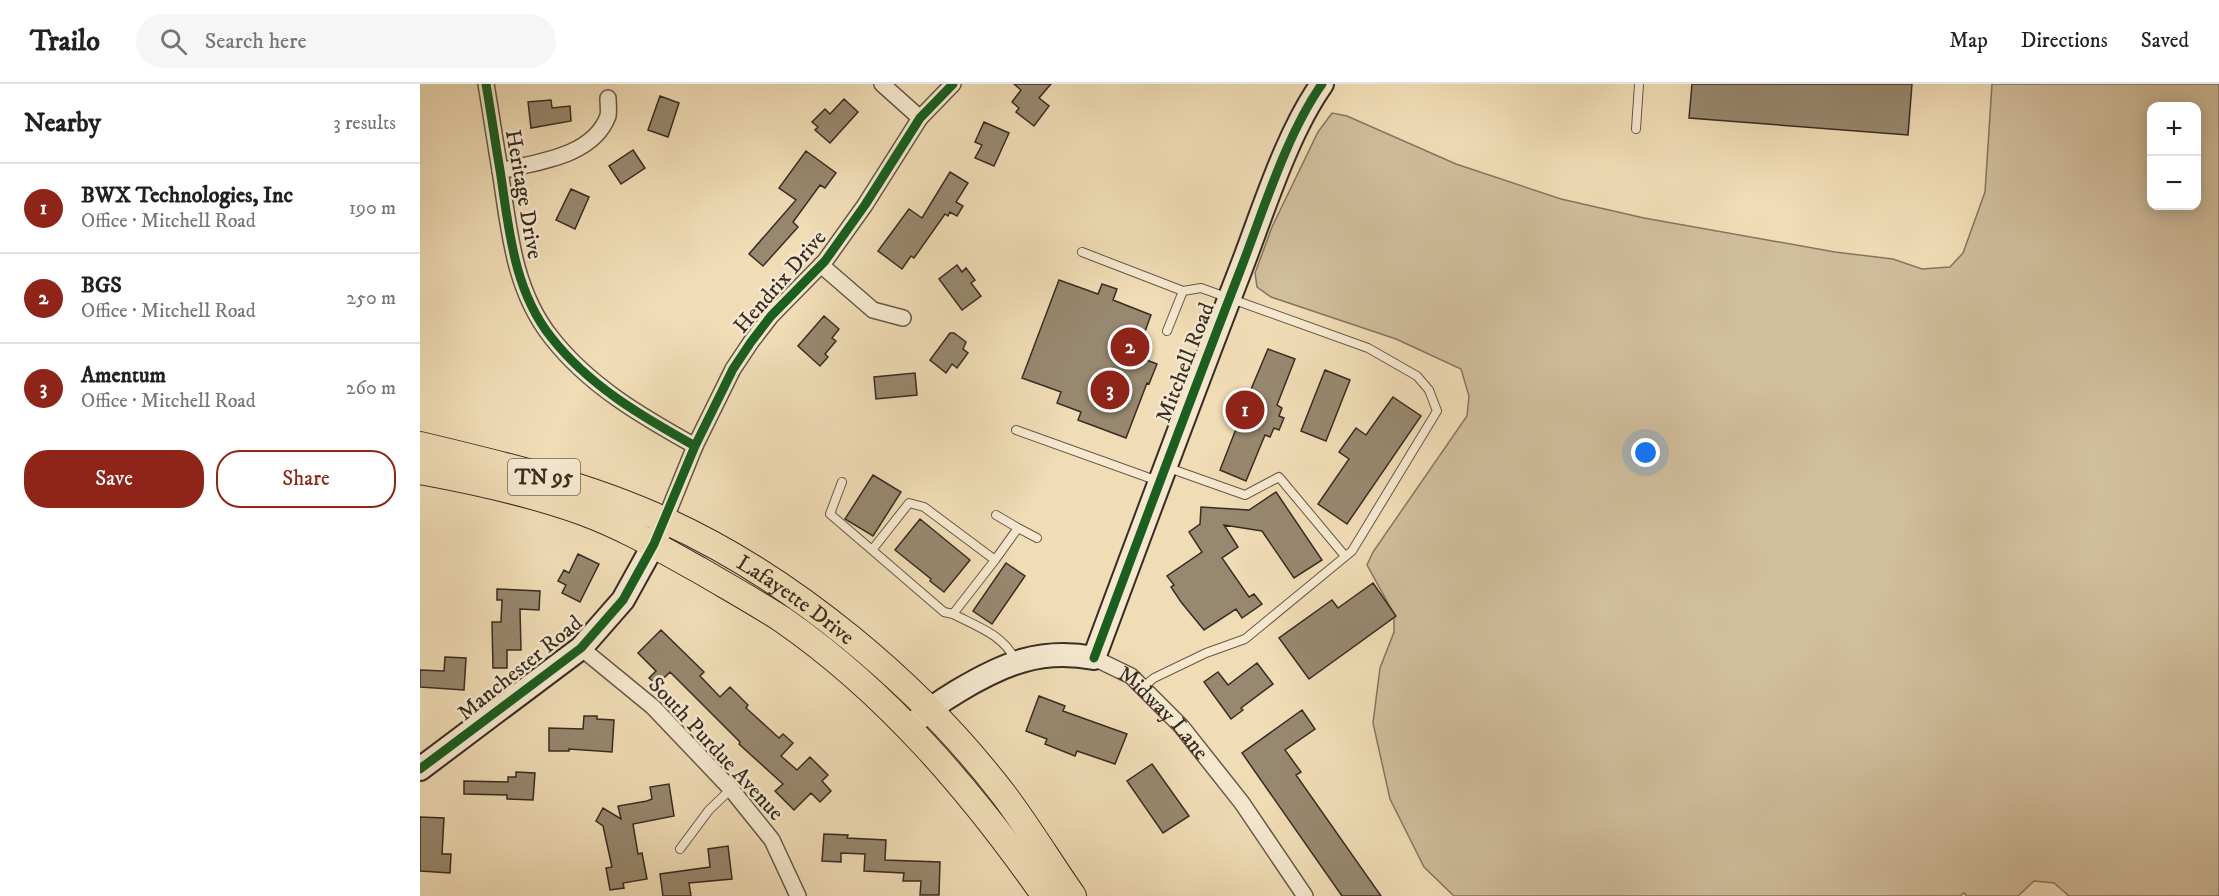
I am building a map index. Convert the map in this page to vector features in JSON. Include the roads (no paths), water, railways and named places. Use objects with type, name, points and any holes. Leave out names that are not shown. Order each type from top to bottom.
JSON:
[{"type":"main road","name":"Lafayette Drive","points":[[420,445],[527,471],[665,520],[785,588],[869,653],[954,735],[1005,796],[1073,896]]},
{"type":"main road","name":"Lafayette Drive","points":[[420,471],[491,484],[585,513],[654,544],[782,620],[839,664],[910,728],[1011,847],[1045,896]]},
{"type":"street","name":"Heritage Drive","points":[[486,84],[508,235],[519,276],[536,313],[550,336],[569,359],[607,392],[650,421],[695,446]]},
{"type":"street","points":[[882,84],[920,118]]},
{"type":"street","name":"Hendrix Drive","points":[[665,520],[695,446],[733,369],[771,316],[822,265],[866,205],[920,118],[953,84]]},
{"type":"street","name":"Mitchell Road","points":[[1094,658],[1162,474],[1294,133],[1322,84]]},
{"type":"street","points":[[500,171],[557,157],[586,144],[597,135],[608,115],[608,98]]},
{"type":"street","points":[[822,265],[873,310],[903,318]]},
{"type":"street","name":"Manchester Road","points":[[420,769],[581,648],[623,600],[665,520]]},
{"type":"street","name":"South Purdue Avenue","points":[[581,648],[653,707],[731,789],[772,840],[798,896]]},
{"type":"street","name":"Midway Lane","points":[[910,728],[928,709],[974,682],[1016,662],[1056,654],[1094,658],[1131,676],[1181,726],[1242,803],[1305,896]]},
{"type":"lane","points":[[1636,129],[1639,84]]},
{"type":"lane","points":[[1082,252],[1183,291],[1201,288],[1368,348],[1417,376],[1429,390],[1437,411],[1352,551],[1245,639],[1206,653],[1154,678],[1143,687]]},
{"type":"lane","points":[[1167,331],[1183,291]]},
{"type":"lane","points":[[1016,430],[1162,474],[1245,495],[1278,477],[1345,556]]},
{"type":"lane","points":[[842,482],[830,514],[944,612],[953,614],[999,638],[1007,646],[1016,662]]},
{"type":"lane","points":[[872,550],[909,503],[924,507],[995,560]]},
{"type":"lane","points":[[996,515],[1037,538]]},
{"type":"lane","points":[[953,614],[1018,528]]},
{"type":"lane","points":[[680,849],[709,810],[731,789]]},
{"type":"place","name":"BGS","points":[[1130,347]]},
{"type":"place","name":"Amentum","points":[[1110,390]]},
{"type":"place","name":"BWX Technologies, Inc","points":[[1245,410]]}]
